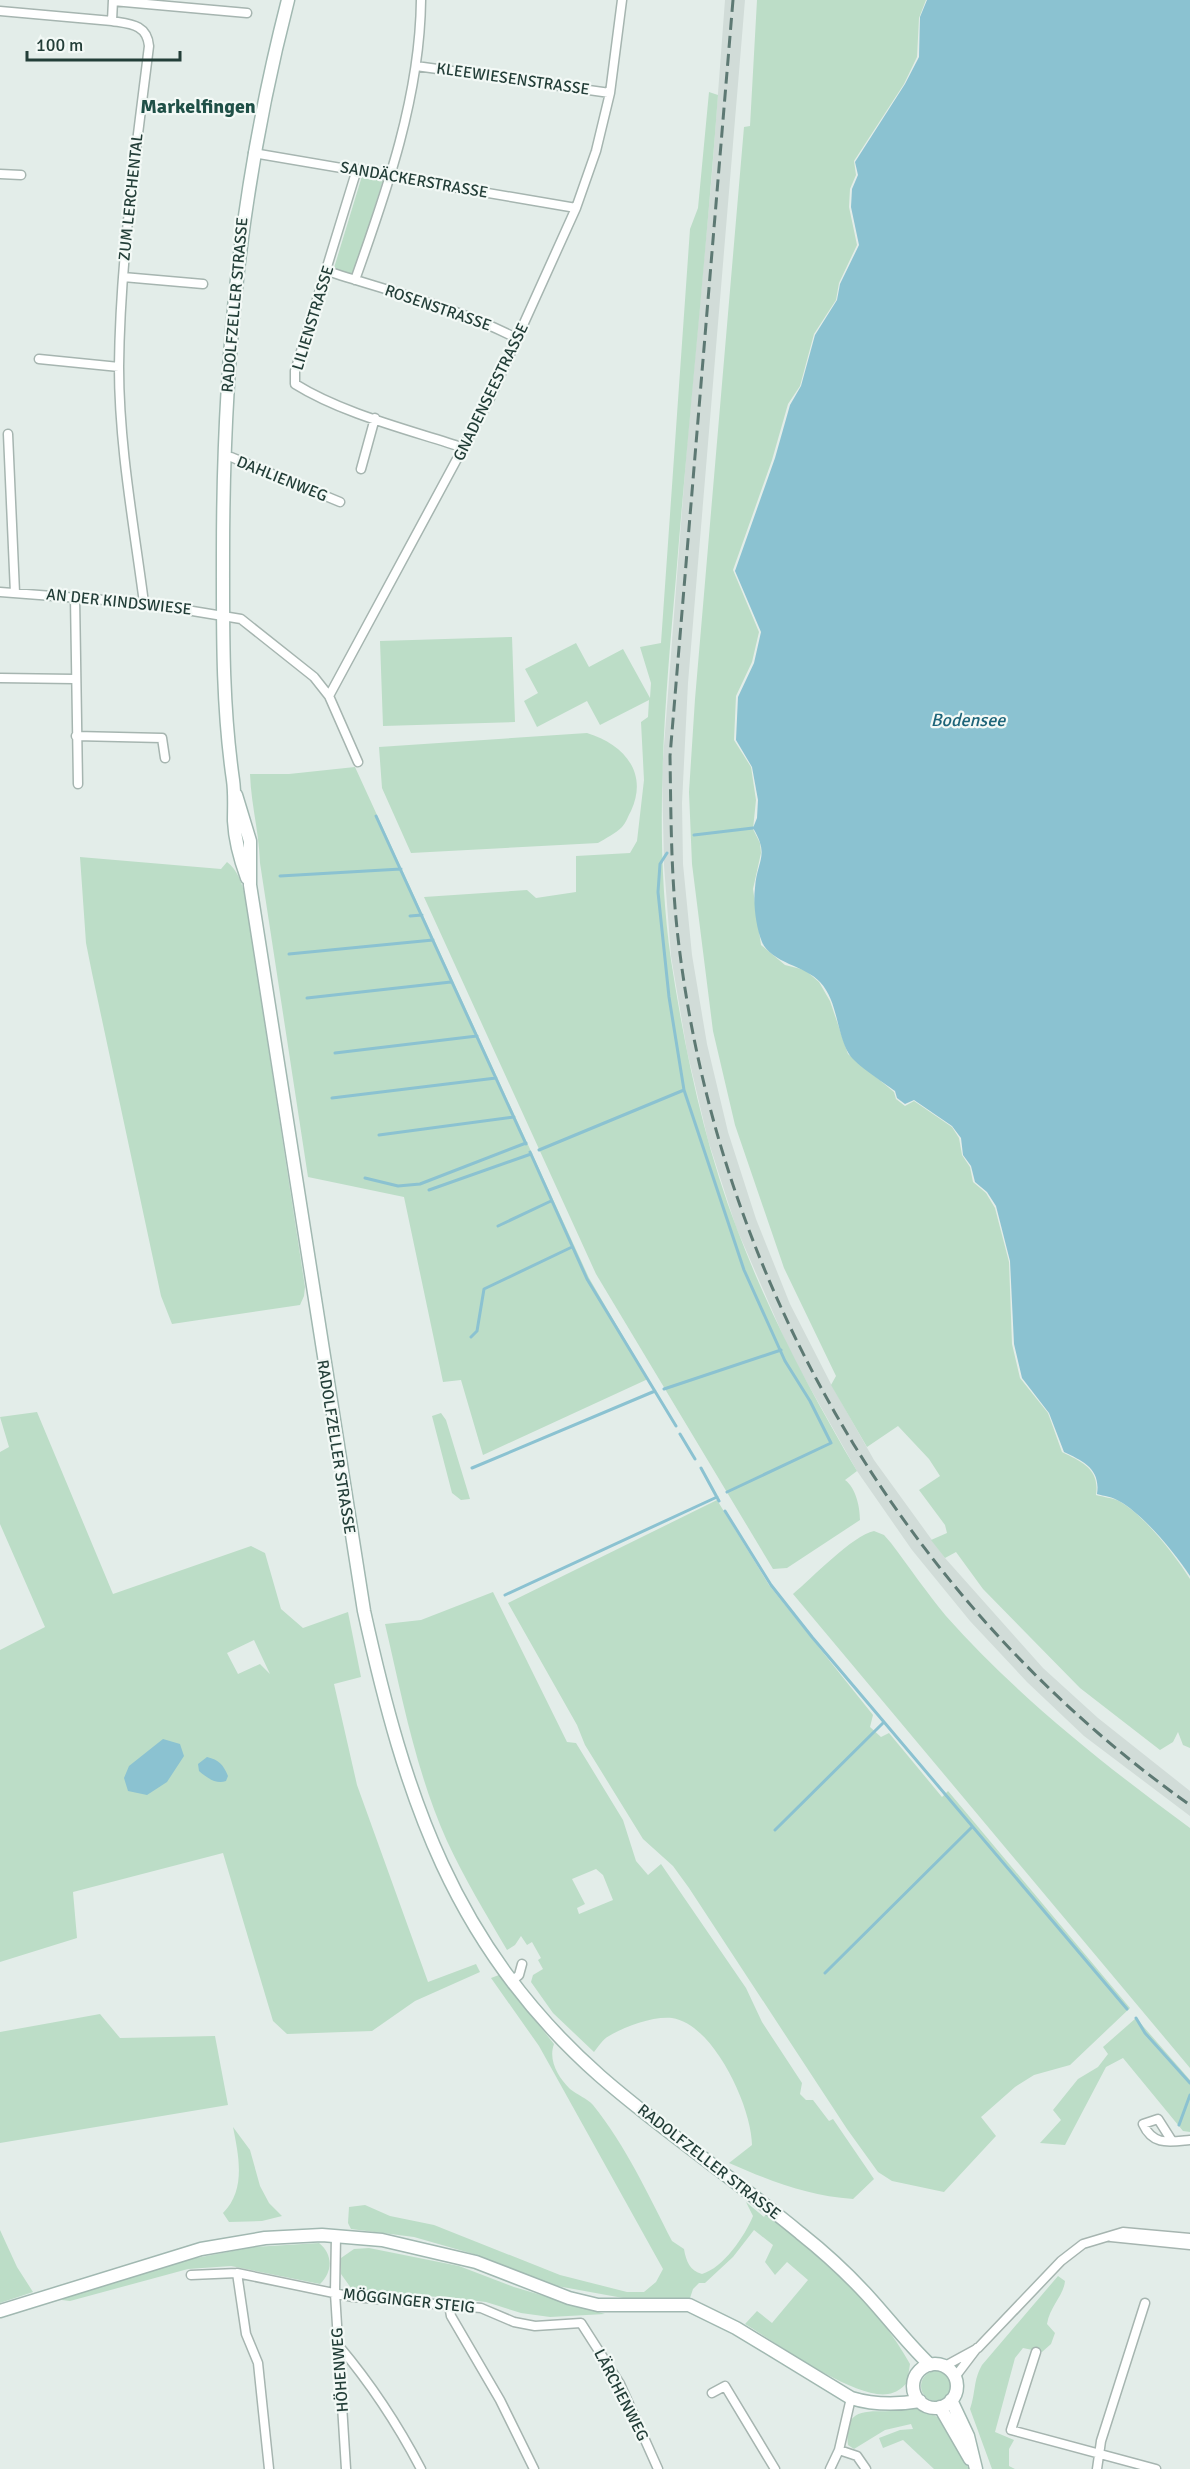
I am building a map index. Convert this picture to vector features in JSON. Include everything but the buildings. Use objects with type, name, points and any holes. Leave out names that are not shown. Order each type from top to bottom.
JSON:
[{"type":"street","name":"RADOLFZELLER STRASSE","points":[[288,0],[253,153],[235,288],[224,457],[224,698],[236,795],[250,841],[250,885],[346,1509],[375,1664],[414,1800],[432,1844],[459,1901],[512,1981],[551,2028],[601,2076],[800,2233],[853,2280],[907,2343]]},
{"type":"street","points":[[355,280],[392,175],[416,66],[421,0]]},
{"type":"street","name":"GNADENSEESTRASSE","points":[[329,696],[464,448],[518,339],[576,208],[596,151],[610,93],[622,0]]},
{"type":"street","points":[[0,11],[112,21],[113,1],[247,13]]},
{"type":"street","name":"ZUM LERCHENTAL","points":[[112,21],[139,26],[147,33],[149,46],[123,277],[119,367],[124,443],[144,603]]},
{"type":"street","name":"KLEEWIESENSTRASSE","points":[[416,66],[610,93]]},
{"type":"street","name":"SANDÄCKERSTRASSE","points":[[253,153],[576,208]]},
{"type":"street","name":"LILIENSTRASSE","points":[[357,169],[295,371],[296,384],[309,392],[375,418],[464,448]]},
{"type":"street","points":[[0,174],[21,175]]},
{"type":"street","name":"ROSENSTRASSE","points":[[327,271],[437,304],[518,339]]},
{"type":"street","name":"ZUM LERCHENTAL","points":[[123,277],[203,284]]},
{"type":"street","points":[[39,359],[119,367]]},
{"type":"street","points":[[361,469],[375,418]]},
{"type":"street","points":[[8,434],[15,592]]},
{"type":"street","name":"DAHLIENWEG","points":[[224,457],[231,457],[339,502]]},
{"type":"street","name":"AN DER KINDSWIESE","points":[[0,592],[144,603],[223,614]]},
{"type":"street","points":[[75,597],[74,679],[78,784]]},
{"type":"street","points":[[223,614],[249,622],[314,677],[329,696],[358,762]]},
{"type":"street","points":[[0,678],[74,679]]},
{"type":"street","points":[[76,736],[162,738],[165,758]]},
{"type":"street","points":[[512,1981],[519,1975],[522,1964]]},
{"type":"street","points":[[1172,2141],[1190,2140]]},
{"type":"street","points":[[955,2377],[978,2348],[1069,2253],[1092,2239],[1123,2232],[1190,2238]]},
{"type":"street","points":[[0,2311],[201,2249],[265,2238],[336,2236],[382,2240],[476,2262],[569,2298],[597,2305],[689,2305],[736,2328],[851,2398],[870,2403],[920,2401]]},
{"type":"street","name":"HÖHENWEG","points":[[336,2236],[334,2293],[346,2469]]},
{"type":"street","points":[[1108,2236],[1122,2240],[1190,2245]]},
{"type":"street","points":[[237,2273],[246,2334],[258,2363],[269,2469]]},
{"type":"street","name":"MÖGGINGER STEIG","points":[[191,2275],[237,2273],[353,2297],[481,2308],[514,2322],[535,2326],[581,2323]]},
{"type":"street","points":[[1096,2469],[1098,2454],[1131,2340],[1145,2302]]},
{"type":"street","points":[[449,2305],[450,2316],[500,2400],[534,2469]]},
{"type":"street","name":"LÄRCHENWEG","points":[[581,2323],[620,2384],[658,2469]]},
{"type":"street","points":[[907,2343],[930,2365]]},
{"type":"street","points":[[907,2343],[919,2372],[914,2388],[920,2401],[929,2407],[940,2407],[951,2400],[957,2389],[955,2377],[945,2366]]},
{"type":"street","points":[[339,2345],[364,2376],[399,2428],[422,2469]]},
{"type":"street","points":[[919,2372],[930,2365],[945,2366],[978,2348]]},
{"type":"street","points":[[1036,2352],[1011,2430],[1156,2469]]},
{"type":"street","points":[[712,2393],[725,2386],[775,2469]]},
{"type":"street","points":[[885,2403],[914,2388]]},
{"type":"street","points":[[830,2469],[840,2450],[851,2398]]},
{"type":"street","points":[[951,2400],[968,2436],[976,2468]]},
{"type":"street","points":[[940,2407],[976,2468]]},
{"type":"street","points":[[840,2450],[856,2456],[866,2469]]},
{"type":"shaded area","points":[[725,0],[745,0],[688,683],[682,803],[683,864],[692,955],[707,1044],[728,1132],[756,1219],[790,1304],[831,1384],[874,1460],[945,1558],[1043,1668],[1098,1718],[1190,1791],[1190,1816],[1084,1736],[1027,1682],[970,1621],[912,1550],[857,1471],[791,1354],[736,1227],[708,1140],[687,1051],[671,956],[664,865],[662,772]]},
{"type":"green space","points":[[757,0],[926,0],[919,18],[917,57],[904,84],[854,161],[856,175],[850,189],[849,207],[857,245],[839,283],[836,300],[814,334],[800,386],[788,404],[772,460],[733,570],[759,632],[752,662],[736,696],[734,740],[751,767],[756,800],[753,829],[760,843],[761,853],[753,889],[761,945],[785,965],[805,970],[819,982],[830,1001],[848,1054],[894,1092],[896,1099],[905,1106],[914,1101],[952,1127],[959,1138],[962,1155],[970,1167],[973,1182],[986,1193],[995,1208],[1009,1262],[1012,1344],[1020,1378],[1048,1413],[1062,1452],[1083,1463],[1092,1473],[1097,1486],[1096,1495],[1111,1498],[1129,1507],[1168,1547],[1190,1579],[1190,1748],[1183,1745],[1178,1732],[1173,1742],[1160,1750],[1080,1688],[983,1589],[956,1552],[945,1558],[931,1540],[947,1533],[945,1525],[919,1490],[940,1476],[929,1459],[898,1426],[867,1447],[831,1385],[836,1376],[784,1268],[735,1125],[713,1031],[692,864],[689,792],[744,127],[750,126]]},
{"type":"green space","points":[[709,92],[718,95],[665,720],[663,864],[671,960],[689,1062],[705,1130],[725,1196],[749,1261],[777,1322],[807,1383],[857,1471],[845,1480],[855,1493],[860,1515],[860,1520],[787,1568],[773,1569],[596,1274],[424,897],[527,890],[536,898],[576,892],[576,856],[630,853],[637,841],[644,780],[641,722],[648,717],[649,700],[600,725],[587,701],[537,727],[524,701],[538,693],[525,669],[576,643],[589,667],[623,649],[650,698],[651,683],[640,647],[661,643],[690,229],[698,208]]},
{"type":"green space","points":[[362,176],[383,180],[353,276],[334,268]]},
{"type":"green space","points":[[512,637],[515,722],[383,726],[380,641]]},
{"type":"green space","points":[[587,733],[612,744],[629,762],[634,772],[637,784],[636,797],[623,825],[613,834],[598,843],[411,853],[382,788],[379,747]]},
{"type":"green space","points":[[355,767],[589,1278],[648,1379],[483,1455],[461,1380],[443,1382],[404,1197],[308,1177],[260,863],[250,774],[289,774]]},
{"type":"green space","points":[[80,857],[221,869],[227,862],[239,877],[247,906],[305,1287],[300,1305],[172,1324],[161,1296],[86,943]]},
{"type":"green space","points":[[37,1412],[113,1594],[251,1546],[265,1553],[281,1609],[303,1628],[348,1612],[361,1677],[334,1684],[357,1785],[428,1982],[476,1964],[480,1972],[415,2001],[372,2031],[287,2034],[273,2021],[223,1853],[73,1892],[77,1938],[0,1962],[0,1650],[45,1627],[0,1524],[0,1452],[9,1447],[0,1417]],"holes":[[[254,1640],[270,1674],[260,1664],[238,1674],[227,1653]]]},
{"type":"green space","points":[[441,1413],[446,1420],[470,1499],[461,1500],[452,1493],[432,1416]]},
{"type":"green space","points":[[717,1500],[769,1585],[873,1715],[870,1727],[881,1737],[889,1733],[942,1797],[948,1791],[1130,2008],[1070,2065],[1034,2075],[1015,2087],[981,2117],[996,2136],[944,2192],[892,2181],[878,2172],[847,2129],[689,1888],[673,1866],[643,1839],[585,1745],[577,1725],[508,1603]]},
{"type":"green space","points":[[874,1531],[884,1535],[946,1616],[1002,1674],[1062,1728],[1190,1828],[1190,2068],[793,1594],[855,1540]]},
{"type":"green space","points":[[493,1592],[567,1742],[576,1743],[623,1820],[636,1861],[648,1875],[661,1864],[746,1988],[762,2022],[802,2083],[800,2094],[806,2100],[813,2100],[829,2121],[833,2119],[874,2179],[853,2199],[820,2195],[789,2187],[729,2163],[752,2145],[745,2110],[738,2090],[716,2051],[702,2035],[687,2024],[672,2018],[640,2022],[607,2037],[594,2052],[553,2013],[531,1982],[533,1975],[543,1969],[538,1960],[541,1958],[532,1942],[527,1945],[521,1936],[515,1945],[507,1950],[454,1855],[436,1815],[418,1761],[385,1624],[421,1620]],"holes":[[[596,1869],[603,1875],[613,1900],[579,1914],[577,1908],[585,1904],[572,1879]]]},
{"type":"green space","points":[[499,1975],[554,2044],[553,2062],[562,2079],[570,2089],[593,2105],[616,2137],[672,2241],[684,2249],[687,2261],[692,2268],[702,2274],[710,2271],[732,2250],[745,2233],[753,2216],[746,2202],[764,2217],[766,2214],[808,2246],[864,2300],[881,2320],[910,2364],[907,2383],[894,2393],[888,2394],[856,2388],[815,2368],[745,2324],[757,2311],[772,2323],[808,2280],[787,2262],[775,2275],[765,2262],[773,2245],[754,2230],[733,2257],[705,2283],[699,2283],[693,2289],[690,2298],[634,2300],[557,2286],[477,2255],[414,2237],[351,2229],[348,2223],[349,2207],[365,2205],[390,2216],[434,2225],[560,2275],[627,2292],[644,2292],[656,2282],[663,2269],[539,2046],[491,1978]]},
{"type":"green space","points":[[100,2014],[120,2038],[215,2036],[228,2105],[0,2143],[0,2032]]},
{"type":"green space","points":[[1136,2018],[1190,2080],[1190,2132],[1183,2131],[1123,2058],[1106,2067],[1065,2145],[1040,2143],[1061,2120],[1053,2110],[1078,2079],[1098,2067],[1108,2054],[1103,2047]]},
{"type":"green space","points":[[233,2127],[250,2150],[260,2186],[269,2203],[282,2216],[262,2221],[229,2222],[223,2213],[230,2204],[238,2184],[239,2161]]},
{"type":"green space","points":[[0,2230],[17,2267],[33,2292],[0,2303]]},
{"type":"green space","points":[[319,2243],[327,2252],[330,2263],[327,2274],[320,2284],[231,2266],[188,2269],[70,2301],[62,2300],[66,2295],[181,2261],[253,2247]]},
{"type":"green space","points":[[369,2248],[459,2266],[514,2287],[605,2314],[550,2317],[521,2313],[486,2302],[443,2297],[370,2294],[351,2288],[341,2274],[341,2258],[354,2249]]},
{"type":"green space","points":[[1058,2276],[1065,2281],[1047,2324],[1055,2333],[1051,2344],[1042,2352],[1023,2348],[1015,2358],[995,2432],[1014,2440],[1009,2449],[1009,2466],[1015,2469],[992,2469],[970,2409],[977,2376],[982,2365]]},
{"type":"green space","points":[[936,2371],[947,2375],[951,2386],[947,2397],[936,2401],[925,2397],[921,2386],[925,2375]]},
{"type":"green space","points":[[919,2409],[940,2418],[969,2469],[934,2469],[903,2440],[883,2448],[879,2438],[900,2430],[913,2429],[911,2424],[885,2430],[854,2449],[848,2445],[847,2432],[853,2417],[867,2412]]},
{"type":"water","name":"Bodensee","points":[[927,0],[1190,0],[1190,1576],[1168,1546],[1138,1515],[1117,1500],[1097,1494],[1098,1485],[1093,1472],[1084,1463],[1064,1452],[1049,1413],[1022,1378],[1014,1344],[1010,1261],[996,1206],[987,1192],[975,1182],[971,1166],[963,1155],[961,1138],[952,1126],[914,1100],[905,1104],[897,1098],[895,1091],[852,1058],[845,1045],[834,1007],[826,990],[814,977],[773,955],[762,942],[757,923],[754,894],[762,852],[753,828],[757,818],[758,800],[752,767],[736,740],[738,697],[754,663],[761,632],[735,571],[775,458],[790,405],[801,386],[815,335],[837,300],[840,284],[859,245],[851,207],[852,189],[858,175],[855,162],[905,84],[919,57],[920,17]]},
{"type":"water","points":[[163,1739],[180,1744],[184,1756],[167,1782],[147,1795],[128,1791],[124,1778],[129,1766]]},
{"type":"water","points":[[207,1757],[218,1761],[222,1766],[228,1776],[226,1781],[215,1781],[199,1771],[198,1764]]},
{"type":"waterway","points":[[376,816],[526,1144]]},
{"type":"waterway","points":[[694,835],[753,828]]},
{"type":"waterway","points":[[667,853],[660,864],[658,892],[669,997],[684,1090],[744,1270],[785,1361],[810,1401],[831,1443],[727,1492]]},
{"type":"waterway","points":[[280,876],[401,869]]},
{"type":"waterway","points":[[410,916],[422,915]]},
{"type":"waterway","points":[[289,954],[433,940]]},
{"type":"waterway","points":[[307,998],[451,982]]},
{"type":"waterway","points":[[335,1053],[477,1036]]},
{"type":"waterway","points":[[332,1098],[496,1078]]},
{"type":"waterway","points":[[539,1150],[684,1090]]},
{"type":"waterway","points":[[379,1135],[514,1117]]},
{"type":"waterway","points":[[365,1178],[398,1186],[420,1184],[526,1143]]},
{"type":"waterway","points":[[530,1152],[587,1279],[676,1426]]},
{"type":"waterway","points":[[429,1190],[531,1154]]},
{"type":"waterway","points":[[498,1226],[551,1201]]},
{"type":"waterway","points":[[471,1337],[477,1331],[484,1289],[572,1247]]},
{"type":"waterway","points":[[664,1389],[781,1350]]},
{"type":"waterway","points":[[472,1468],[655,1391]]},
{"type":"waterway","points":[[680,1434],[695,1459]]},
{"type":"waterway","points":[[701,1468],[719,1501]]},
{"type":"waterway","points":[[505,1595],[717,1497]]},
{"type":"waterway","points":[[725,1511],[771,1585],[812,1637],[1127,2009]]},
{"type":"waterway","points":[[775,1830],[883,1723]]},
{"type":"waterway","points":[[825,1973],[972,1827]]},
{"type":"waterway","points":[[1136,2018],[1145,2033],[1190,2083]]},
{"type":"waterway","points":[[1179,2125],[1190,2095]]},
{"type":"railway","points":[[733,0],[670,756],[676,922],[701,1073],[737,1197],[785,1316],[844,1429],[915,1536],[997,1635],[1089,1725],[1190,1805]]},
{"type":"district","name":"Markelfingen","points":[[198,106]]}]
